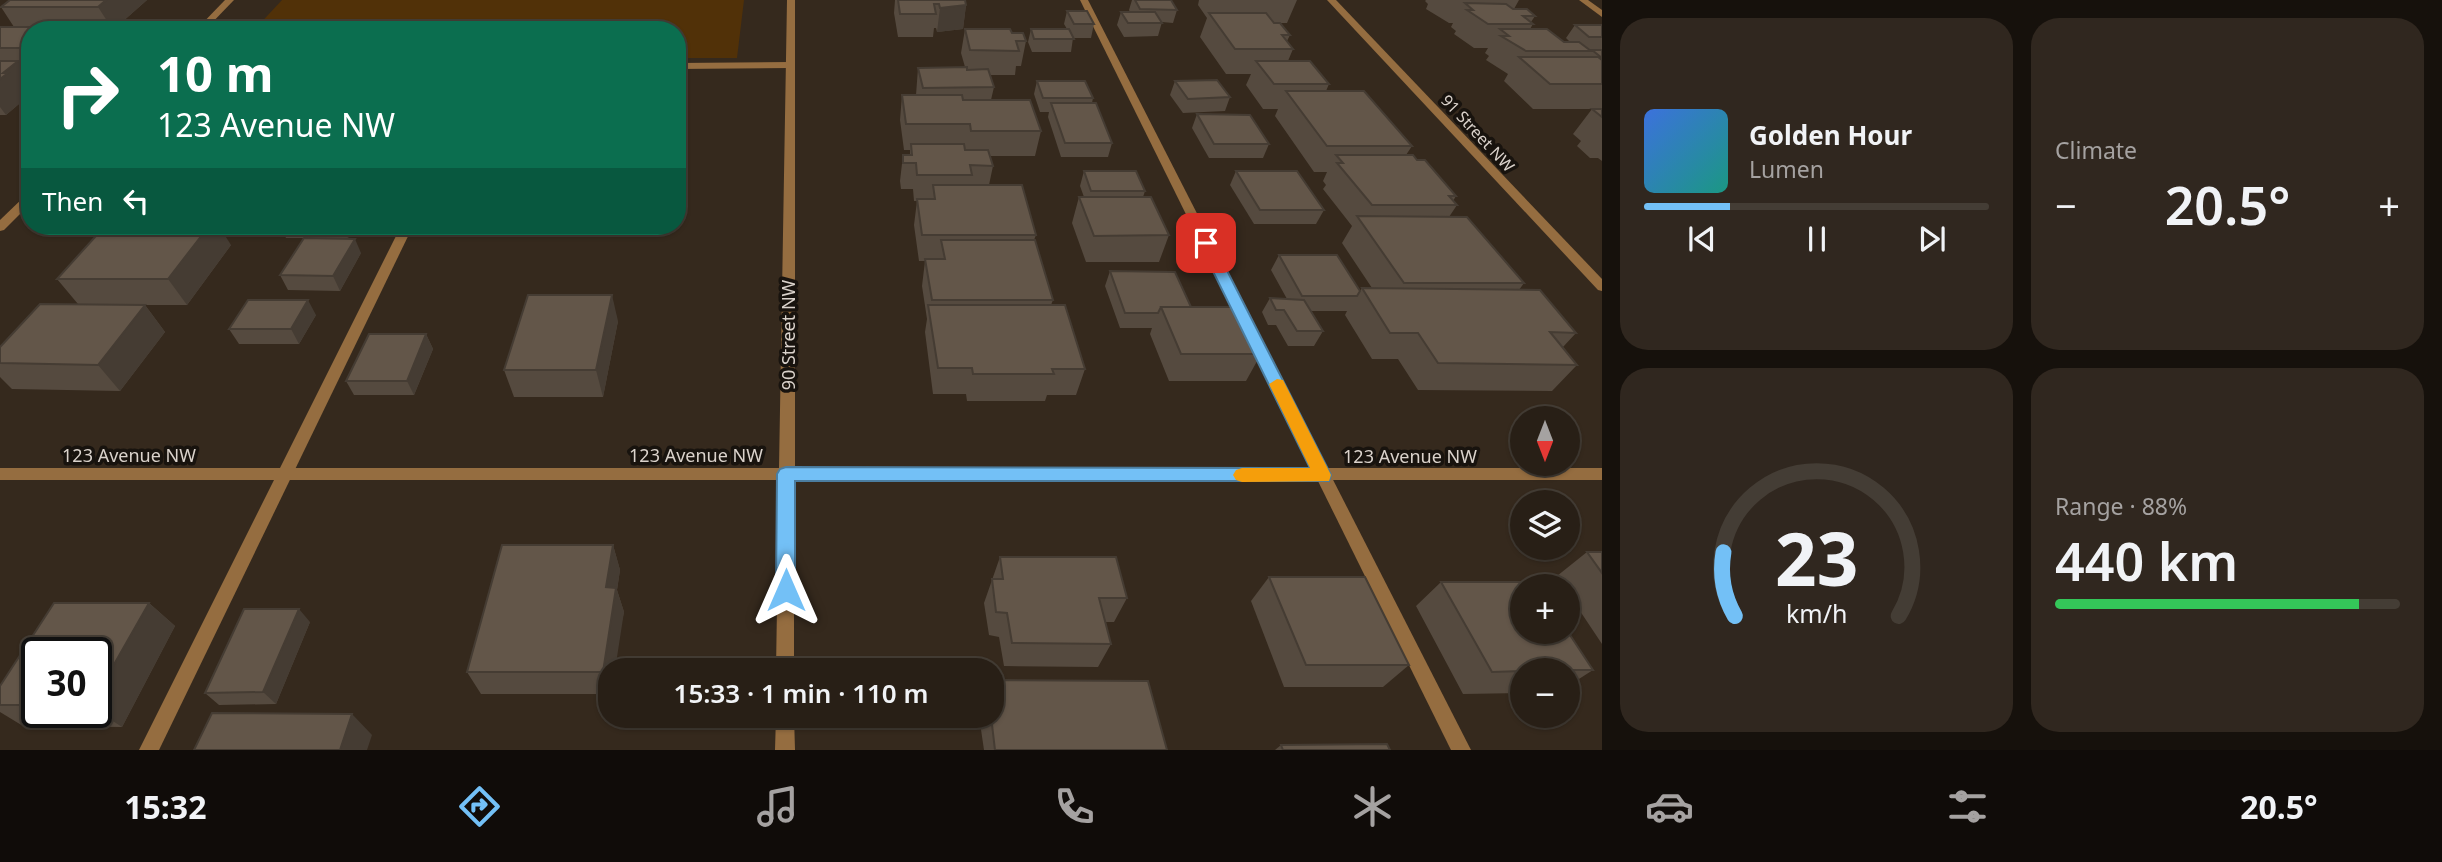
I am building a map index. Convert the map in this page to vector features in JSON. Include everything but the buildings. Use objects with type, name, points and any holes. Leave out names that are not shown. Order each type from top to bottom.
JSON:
[{"type":"street","points":[[209,21],[230,0]]},
{"type":"street","name":"90 Street NW","points":[[785,658],[791,0]]},
{"type":"street","points":[[1084,0],[1461,750]]},
{"type":"street","name":"91 Street NW","points":[[1331,0],[1602,287]]},
{"type":"street","points":[[1583,0],[1602,14]]},
{"type":"street","points":[[686,66],[790,65]]},
{"type":"street","points":[[0,227],[21,207]]},
{"type":"street","points":[[149,750],[403,235]]},
{"type":"street","name":"123 Avenue NW","points":[[0,474],[1602,474]]},
{"type":"street","points":[[785,728],[785,750]]},
{"type":"shaded area","points":[[282,0],[744,0],[737,58],[686,58],[686,21],[262,21]]},
{"type":"slow traffic","points":[[1242,475],[1323,475],[1277,384]]},
{"type":"route","points":[[786,590],[786,474],[1323,475],[1206,243]]}]
